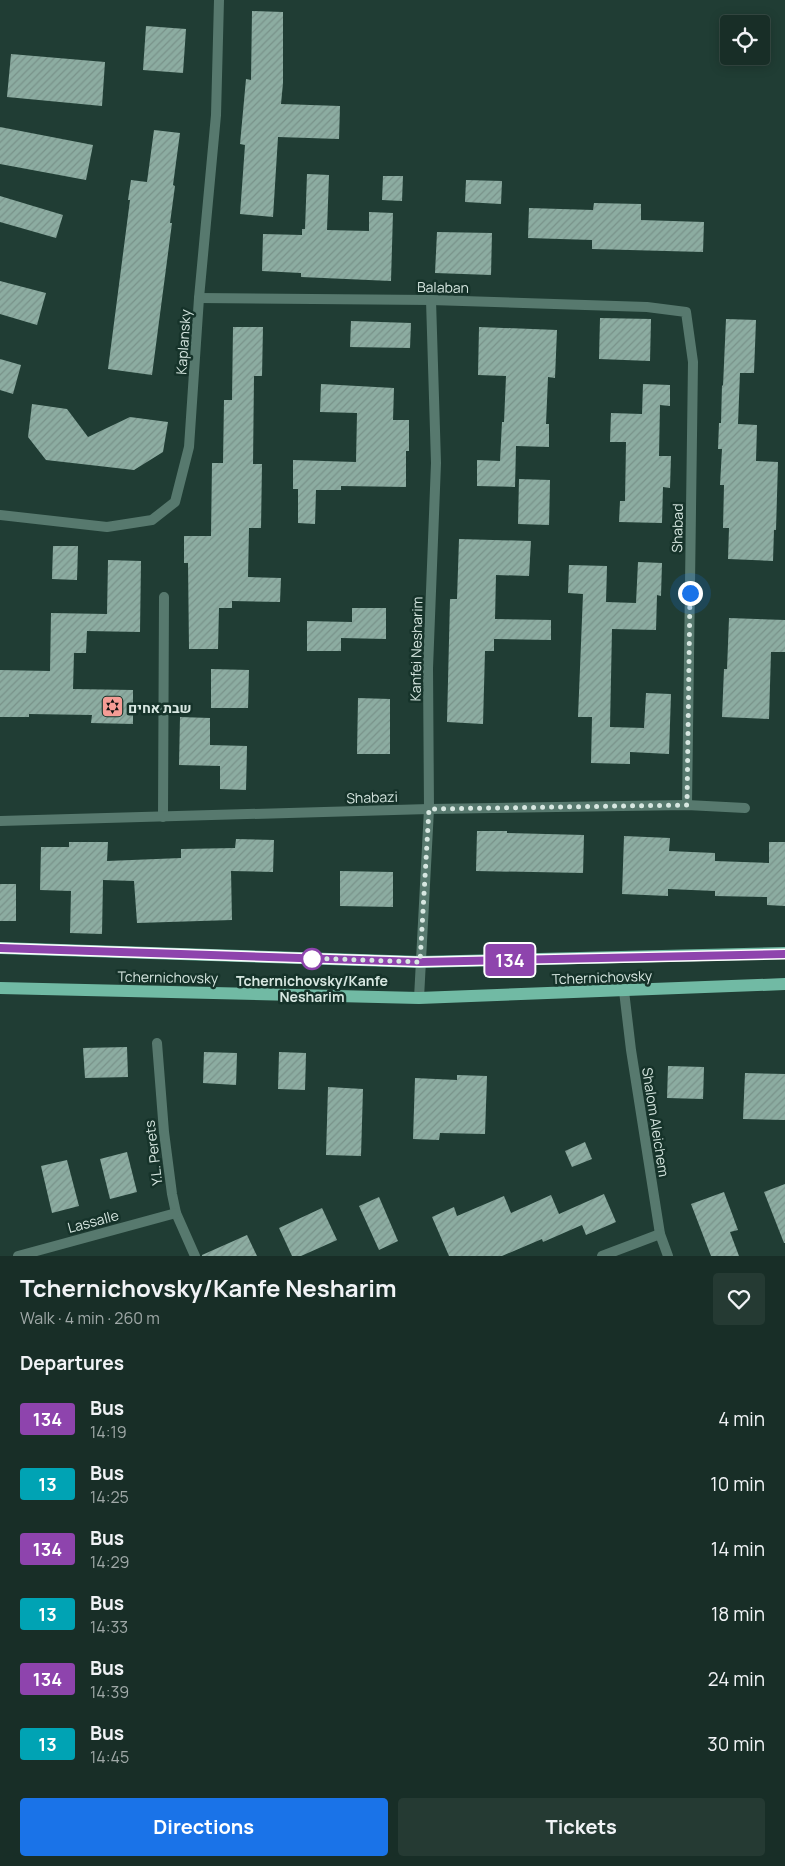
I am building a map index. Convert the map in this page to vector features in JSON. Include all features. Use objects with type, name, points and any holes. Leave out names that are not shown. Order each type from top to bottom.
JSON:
[{"type":"main road","name":"Tchernichovsky","points":[[0,948],[420,962],[785,954]]},
{"type":"main road","name":"Tchernichovsky","points":[[0,988],[419,998],[785,984]]},
{"type":"street","name":"Kaplansky","points":[[0,515],[107,527],[152,520],[175,502],[189,447],[216,115],[218,0]]},
{"type":"street","name":"Balaban","points":[[200,298],[431,300],[647,307],[686,312]]},
{"type":"street","name":"Kanfei Nesharim","points":[[419,998],[429,809],[428,668],[436,463],[431,300]]},
{"type":"street","name":"Shabad","points":[[686,312],[694,362],[687,805]]},
{"type":"street","points":[[163,817],[164,597]]},
{"type":"street","name":"Shabazi","points":[[0,821],[429,809],[687,805],[745,808]]},
{"type":"street","name":"Shalom Aleichem","points":[[624,991],[631,1050],[660,1234],[668,1256]]},
{"type":"street","name":"Y.L. Perets","points":[[157,1043],[164,1132],[176,1214],[195,1256]]},
{"type":"street","name":"Lassalle","points":[[18,1256],[176,1214]]},
{"type":"street","points":[[602,1256],[660,1234]]},
{"type":"building","points":[[252,11],[283,12],[283,83],[281,104],[340,106],[339,139],[278,137],[273,217],[240,214],[245,145],[240,144],[246,79],[251,80]]},
{"type":"building","points":[[146,26],[186,29],[183,73],[143,70]]},
{"type":"building","points":[[11,54],[105,62],[102,106],[7,97]]},
{"type":"building","points":[[0,127],[93,145],[86,180],[0,164]]},
{"type":"building","points":[[154,130],[180,133],[173,185],[175,186],[170,223],[172,223],[152,375],[108,369],[131,180],[147,182]]},
{"type":"building","points":[[307,174],[329,175],[327,230],[369,231],[369,212],[393,213],[391,281],[301,277],[301,273],[262,271],[263,234],[302,235],[302,229],[305,229]]},
{"type":"building","points":[[383,176],[403,176],[402,201],[382,200]]},
{"type":"building","points":[[466,180],[502,181],[501,204],[465,202]]},
{"type":"building","points":[[0,196],[63,215],[56,238],[0,222]]},
{"type":"building","points":[[594,203],[641,204],[641,220],[704,222],[703,252],[592,249],[592,240],[528,238],[529,208],[593,210]]},
{"type":"building","points":[[437,232],[492,233],[491,275],[435,273]]},
{"type":"building","points":[[0,281],[46,293],[37,325],[0,314]]},
{"type":"building","points":[[600,318],[651,319],[650,361],[599,359]]},
{"type":"building","points":[[726,319],[756,320],[754,373],[740,373],[738,424],[757,425],[756,461],[778,462],[773,561],[728,559],[729,528],[723,528],[724,485],[720,485],[722,449],[718,449]]},
{"type":"building","points":[[351,321],[411,323],[410,348],[350,347]]},
{"type":"building","points":[[233,327],[263,327],[262,376],[254,376],[253,464],[262,464],[261,528],[249,528],[248,577],[281,578],[280,602],[232,601],[232,608],[219,608],[218,649],[189,649],[188,563],[184,563],[184,536],[211,536],[212,463],[223,463],[224,400],[232,400]]},
{"type":"building","points":[[479,327],[557,330],[555,378],[548,377],[546,424],[549,424],[549,447],[516,446],[515,487],[477,486],[477,460],[500,461],[506,376],[478,375]]},
{"type":"building","points":[[0,359],[21,365],[13,394],[0,390]]},
{"type":"building","points":[[321,384],[394,388],[393,420],[409,420],[409,451],[406,451],[406,487],[341,486],[341,490],[316,490],[315,524],[298,523],[298,489],[293,489],[293,460],[356,462],[357,413],[320,412]]},
{"type":"building","points":[[643,384],[670,385],[670,406],[660,405],[659,456],[671,456],[670,488],[663,487],[662,523],[619,522],[620,501],[625,501],[626,442],[610,442],[611,413],[642,414]]},
{"type":"building","points":[[32,404],[67,409],[88,437],[130,417],[168,422],[163,452],[134,470],[46,460],[28,437]]},
{"type":"building","points":[[519,479],[550,480],[549,525],[518,524]]},
{"type":"building","points":[[459,539],[531,541],[529,576],[496,575],[495,619],[551,620],[551,640],[494,639],[494,651],[485,651],[483,724],[447,722],[450,599],[457,599]]},
{"type":"building","points":[[53,546],[78,546],[77,580],[52,579]]},
{"type":"building","points":[[108,560],[141,561],[140,632],[87,631],[86,653],[74,653],[73,689],[133,690],[133,724],[91,723],[92,715],[29,714],[29,717],[0,717],[0,670],[50,671],[51,613],[107,614]]},
{"type":"building","points":[[638,562],[662,563],[661,596],[657,595],[656,630],[612,629],[610,727],[644,728],[646,693],[671,694],[669,754],[630,752],[630,764],[591,763],[592,717],[578,717],[583,594],[568,593],[569,565],[607,566],[606,602],[636,603]]},
{"type":"building","points":[[352,608],[386,608],[386,639],[341,638],[341,651],[307,651],[307,621],[352,622]]},
{"type":"building","points":[[729,618],[785,620],[785,652],[771,652],[769,719],[722,717],[724,669],[727,669]]},
{"type":"building","points":[[211,669],[249,670],[248,708],[211,708]]},
{"type":"building","points":[[358,698],[390,699],[390,754],[357,754]]},
{"type":"building","points":[[180,717],[210,718],[210,745],[247,746],[246,790],[220,789],[220,766],[179,765]]},
{"type":"building","points":[[477,831],[584,835],[583,873],[476,871]]},
{"type":"building","points":[[624,836],[670,838],[669,851],[715,853],[715,861],[769,863],[769,842],[785,842],[785,906],[767,905],[767,897],[715,896],[715,891],[668,889],[668,896],[622,894]]},
{"type":"building","points":[[236,839],[274,840],[273,872],[231,871],[232,920],[137,923],[134,881],[103,880],[102,934],[70,933],[71,891],[40,890],[41,847],[69,847],[69,842],[108,842],[107,861],[181,858],[181,849],[235,848]]},
{"type":"building","points":[[340,871],[393,872],[393,907],[340,906]]},
{"type":"building","points":[[0,884],[16,884],[16,921],[0,921]]},
{"type":"building","points":[[127,1047],[128,1077],[85,1078],[83,1048]]},
{"type":"building","points":[[204,1052],[237,1053],[236,1085],[203,1083]]},
{"type":"building","points":[[279,1052],[306,1053],[305,1090],[278,1089]]},
{"type":"building","points":[[668,1066],[704,1067],[703,1099],[667,1098]]},
{"type":"building","points":[[745,1073],[785,1074],[785,1120],[743,1119]]},
{"type":"building","points":[[457,1075],[487,1076],[485,1134],[440,1133],[439,1140],[413,1139],[415,1078],[457,1080]]},
{"type":"building","points":[[328,1087],[363,1089],[361,1156],[326,1155]]},
{"type":"building","points":[[585,1142],[592,1159],[572,1167],[565,1151]]},
{"type":"building","points":[[127,1152],[137,1192],[110,1199],[100,1159]]},
{"type":"building","points":[[67,1160],[79,1206],[52,1213],[41,1166]]},
{"type":"building","points":[[785,1184],[785,1243],[784,1243],[764,1192]]},
{"type":"building","points":[[724,1192],[738,1230],[730,1232],[739,1256],[711,1256],[691,1204]]},
{"type":"building","points":[[604,1194],[616,1222],[586,1235],[582,1225],[543,1242],[542,1239],[502,1256],[449,1256],[432,1217],[454,1207],[457,1216],[504,1196],[511,1213],[551,1195],[559,1214]]},
{"type":"building","points":[[379,1197],[398,1241],[379,1250],[359,1206]]},
{"type":"building","points":[[322,1208],[337,1240],[301,1256],[292,1256],[279,1228]]},
{"type":"building","points":[[247,1235],[257,1256],[202,1256],[202,1255]]},
{"type":"bus line","name":"134","points":[[0,948],[420,962],[785,954]]},
{"type":"place","name":"שבת אחים","points":[[112,707]]},
{"type":"place","name":"Tchernichovsky/Kanfe Nesharim","points":[[312,959]]},
{"type":"route","points":[[312,959],[306,958],[420,962],[429,809],[687,805],[690,593]]}]
